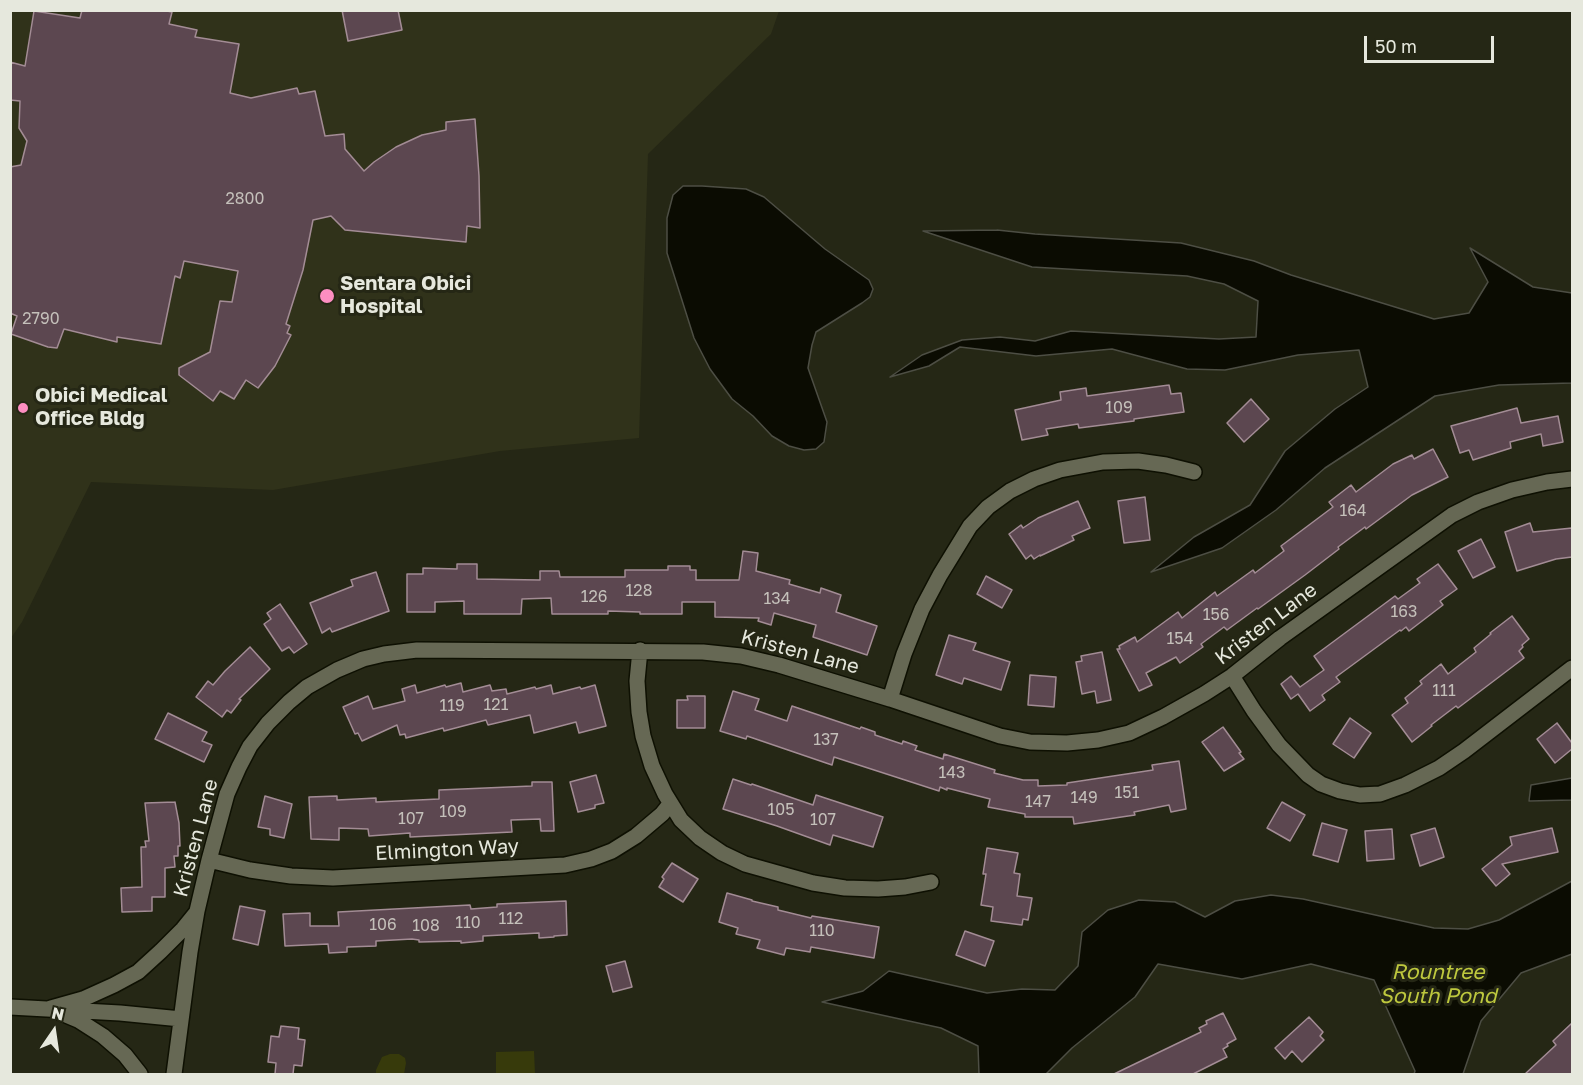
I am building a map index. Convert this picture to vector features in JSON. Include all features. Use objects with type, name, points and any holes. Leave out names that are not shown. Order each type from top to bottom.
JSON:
[{"type":"street","points":[[890,699],[904,654],[922,609],[940,575],[970,526],[1010,491],[1060,470],[1103,462],[1138,461],[1194,472]]},
{"type":"street","name":"Kristen Lane","points":[[174,1074],[197,911],[227,794],[250,746],[268,723],[308,687],[337,670],[363,659],[417,650],[703,652],[741,656],[779,665],[1000,736],[1030,742],[1067,743],[1098,740],[1129,733],[1204,694],[1452,515],[1478,502],[1512,490],[1572,479]]},
{"type":"street","points":[[640,650],[639,712],[652,766],[670,804],[681,820],[700,838],[722,853],[754,867],[813,883],[845,888],[879,889],[931,882]]},
{"type":"street","points":[[1232,676],[1279,745],[1308,775],[1321,784],[1360,795],[1380,794],[1405,785],[1439,768],[1464,752],[1572,668]]},
{"type":"street","name":"Elmington Way","points":[[209,860],[250,870],[291,876],[333,878],[565,865],[591,859],[612,850],[636,836],[670,804]]},
{"type":"street","points":[[51,1008],[83,999],[138,972],[183,929],[197,911]]},
{"type":"street","points":[[10,1007],[120,1012],[181,1019]]},
{"type":"street","points":[[51,1008],[78,1020],[102,1036],[124,1055],[140,1074]]},
{"type":"shaded area","name":"Sentara Obici Hospital","points":[[11,11],[779,11],[771,34],[648,154],[639,438],[500,451],[273,490],[91,482],[22,622],[11,638]]},
{"type":"green space","points":[[534,1051],[535,1074],[496,1074],[496,1052]]},
{"type":"green space","points":[[399,1054],[405,1058],[404,1074],[376,1074],[382,1057]]},
{"type":"water","points":[[683,186],[746,189],[764,197],[825,249],[869,280],[873,289],[870,297],[816,332],[808,368],[827,422],[824,442],[816,449],[804,450],[789,446],[772,436],[732,399],[710,369],[694,338],[667,253],[667,218],[673,195]]},
{"type":"water","points":[[997,230],[1181,243],[1254,261],[1291,275],[1434,319],[1469,313],[1488,282],[1470,248],[1533,287],[1572,293],[1572,383],[1499,385],[1435,396],[1325,468],[1276,510],[1222,548],[1151,572],[1194,537],[1250,505],[1285,451],[1335,409],[1368,387],[1359,350],[1298,355],[1225,370],[1187,369],[1112,349],[1036,356],[960,347],[929,366],[890,377],[922,355],[962,340],[1000,337],[1035,341],[1071,331],[1219,339],[1256,337],[1258,301],[1224,284],[1187,276],[1032,267],[923,231]]},
{"type":"water","points":[[1572,778],[1572,800],[1529,801],[1531,785]]},
{"type":"water","name":"Rountree South Pond","points":[[1572,881],[1572,954],[1521,973],[1481,1021],[1463,1074],[1414,1074],[1415,1071],[1374,980],[1311,964],[1242,979],[1158,964],[1135,997],[1072,1048],[1046,1074],[979,1074],[978,1046],[941,1028],[822,1002],[863,991],[889,971],[987,993],[1022,989],[1055,990],[1078,966],[1082,932],[1108,910],[1139,900],[1175,902],[1205,917],[1235,901],[1271,895],[1303,899],[1434,928],[1468,929],[1499,920]]},
{"type":"building","points":[[82,10],[172,12],[169,24],[197,30],[195,37],[239,44],[230,93],[251,98],[297,88],[299,94],[315,91],[325,136],[344,134],[345,149],[364,171],[396,147],[422,135],[446,130],[446,122],[475,119],[480,228],[467,226],[466,242],[345,230],[331,216],[313,220],[303,270],[286,324],[290,326],[287,333],[291,335],[275,366],[258,388],[246,380],[234,399],[220,391],[213,401],[179,375],[179,368],[210,352],[220,301],[232,302],[238,271],[184,261],[180,278],[175,276],[161,344],[117,337],[117,342],[64,329],[57,348],[11,334],[17,316],[10,313],[10,167],[21,165],[27,141],[19,128],[20,101],[10,100],[10,62],[25,66],[34,11],[80,18]]},
{"type":"building","points":[[342,10],[398,10],[402,30],[348,41]]},
{"type":"building","points":[[1169,385],[1171,394],[1181,393],[1184,412],[1079,428],[1078,424],[1046,429],[1048,435],[1022,440],[1015,410],[1061,400],[1060,392],[1086,388],[1087,396]]},
{"type":"building","points":[[1251,399],[1269,419],[1244,442],[1227,423]]},
{"type":"building","points":[[1517,408],[1521,423],[1558,416],[1563,442],[1543,446],[1541,434],[1510,442],[1511,448],[1473,460],[1469,450],[1460,453],[1451,426]]},
{"type":"building","points":[[1433,449],[1448,477],[1412,495],[1366,529],[1365,527],[1305,575],[1227,630],[1224,627],[1201,644],[1203,647],[1180,663],[1176,657],[1146,673],[1152,685],[1139,691],[1117,649],[1120,649],[1119,646],[1135,637],[1137,642],[1178,612],[1182,618],[1215,592],[1217,596],[1253,570],[1255,573],[1284,551],[1281,546],[1333,507],[1329,502],[1351,485],[1356,492],[1393,464],[1412,455],[1414,459]]},
{"type":"building","points":[[1145,497],[1150,540],[1124,543],[1118,501]]},
{"type":"building","points":[[1078,501],[1090,528],[1072,536],[1074,540],[1034,559],[1031,555],[1026,559],[1009,534],[1021,525],[1023,528],[1038,518]]},
{"type":"building","points":[[1530,523],[1533,532],[1572,528],[1572,557],[1556,559],[1517,571],[1505,532]]},
{"type":"building","points":[[1481,539],[1495,567],[1473,578],[1458,551]]},
{"type":"building","points":[[743,551],[758,553],[756,571],[790,580],[789,584],[820,593],[821,588],[841,595],[836,612],[877,626],[867,655],[813,637],[816,625],[774,613],[771,625],[758,621],[759,618],[715,617],[715,602],[682,602],[682,614],[608,611],[608,614],[552,614],[551,598],[522,599],[521,614],[464,614],[464,601],[435,602],[435,612],[407,612],[407,574],[423,574],[423,568],[457,569],[457,564],[477,564],[477,579],[540,580],[540,571],[559,571],[560,577],[625,577],[625,570],[668,570],[668,566],[690,566],[690,570],[696,570],[696,580],[739,580]]},
{"type":"building","points":[[1438,564],[1457,589],[1440,601],[1443,605],[1409,631],[1406,627],[1400,630],[1336,677],[1340,682],[1322,695],[1325,700],[1310,711],[1298,694],[1291,699],[1281,684],[1291,676],[1300,687],[1324,670],[1314,656],[1395,596],[1398,599],[1420,583],[1417,579]]},
{"type":"building","points":[[376,572],[389,611],[332,632],[330,628],[322,633],[310,603],[353,586],[351,580]]},
{"type":"building","points":[[986,576],[1012,590],[1002,608],[977,594]]},
{"type":"building","points":[[280,604],[307,644],[294,653],[289,647],[282,651],[264,624],[271,619],[267,613]]},
{"type":"building","points":[[1512,616],[1529,639],[1519,651],[1524,658],[1458,708],[1456,706],[1412,742],[1392,715],[1408,703],[1405,698],[1422,684],[1420,681],[1441,664],[1448,674],[1476,652],[1474,648]]},
{"type":"building","points":[[949,635],[976,643],[973,650],[1010,662],[1001,690],[964,678],[962,684],[936,675]]},
{"type":"building","points":[[250,647],[270,669],[239,699],[241,700],[231,713],[227,710],[222,717],[196,697],[208,681],[213,685]]},
{"type":"building","points":[[1102,652],[1111,700],[1097,703],[1095,691],[1082,694],[1076,662],[1082,661],[1081,656]]},
{"type":"building","points":[[1030,675],[1056,677],[1054,707],[1028,705]]},
{"type":"building","points":[[461,683],[463,692],[490,685],[492,691],[506,689],[507,694],[551,685],[553,694],[595,685],[606,726],[579,733],[576,722],[534,733],[530,715],[488,725],[486,720],[406,738],[405,734],[400,735],[397,725],[362,741],[358,733],[355,734],[343,707],[368,696],[373,709],[405,701],[402,689],[415,685],[417,693]]},
{"type":"building","points":[[733,691],[759,699],[755,710],[787,721],[792,706],[860,729],[861,727],[875,732],[875,735],[902,744],[903,741],[917,746],[915,750],[943,759],[944,754],[995,770],[994,773],[1023,780],[1038,780],[1038,786],[1067,785],[1067,783],[1153,770],[1152,765],[1179,761],[1186,809],[1171,812],[1169,805],[1134,812],[1135,815],[1074,824],[1073,817],[1025,817],[1025,814],[988,807],[990,799],[947,788],[947,790],[940,787],[939,791],[834,757],[832,765],[747,736],[746,739],[720,731]]},
{"type":"building","points":[[687,696],[705,696],[705,728],[677,728],[677,700],[688,700]]},
{"type":"building","points":[[168,713],[207,732],[202,741],[212,745],[204,762],[155,739]]},
{"type":"building","points":[[1350,718],[1371,733],[1354,758],[1333,744]]},
{"type":"building","points":[[1557,723],[1572,743],[1572,749],[1555,763],[1537,739]]},
{"type":"building","points":[[1223,727],[1244,759],[1224,771],[1202,742]]},
{"type":"building","points":[[596,775],[604,803],[578,812],[570,782]]},
{"type":"building","points":[[733,779],[813,805],[816,795],[883,817],[873,847],[833,835],[830,845],[723,809]]},
{"type":"building","points":[[532,782],[552,782],[554,831],[541,831],[540,819],[511,820],[512,832],[410,837],[410,833],[369,836],[368,829],[339,828],[339,840],[311,839],[309,797],[337,796],[337,800],[376,798],[376,802],[439,799],[439,790],[532,786]]},
{"type":"building","points":[[265,796],[292,804],[284,838],[270,835],[270,829],[258,827]]},
{"type":"building","points":[[175,802],[180,846],[178,846],[178,856],[174,856],[175,867],[165,868],[165,897],[152,897],[152,911],[122,912],[121,888],[142,887],[141,847],[146,847],[145,841],[149,841],[145,803]]},
{"type":"building","points":[[1282,802],[1305,815],[1290,841],[1267,828]]},
{"type":"building","points":[[1322,823],[1347,830],[1338,862],[1313,855]]},
{"type":"building","points":[[1435,828],[1444,857],[1420,866],[1411,835]]},
{"type":"building","points":[[1552,828],[1558,852],[1502,864],[1510,874],[1496,886],[1482,869],[1512,845],[1510,837]]},
{"type":"building","points":[[1392,829],[1394,859],[1367,861],[1365,831]]},
{"type":"building","points":[[987,848],[1018,853],[1014,873],[1020,874],[1017,896],[1032,898],[1028,920],[1023,919],[1022,925],[991,921],[993,907],[981,905]]},
{"type":"building","points":[[672,863],[698,879],[683,902],[659,887],[664,879],[662,877]]},
{"type":"building","points":[[727,893],[811,918],[812,916],[879,927],[874,958],[811,947],[810,952],[786,948],[784,955],[757,948],[760,940],[736,934],[738,928],[719,922]]},
{"type":"building","points":[[566,901],[567,935],[539,938],[539,933],[483,936],[483,941],[461,943],[461,941],[419,942],[419,940],[412,939],[376,941],[376,946],[347,947],[347,952],[329,953],[328,944],[285,946],[283,914],[310,913],[310,926],[339,926],[338,912],[470,905],[471,909],[497,907],[497,904]]},
{"type":"building","points":[[240,906],[265,911],[258,945],[233,939]]},
{"type":"building","points":[[965,931],[994,941],[985,966],[956,955]]},
{"type":"building","points":[[625,961],[632,987],[613,992],[606,966]]},
{"type":"building","points":[[1223,1013],[1236,1039],[1223,1049],[1227,1057],[1193,1074],[1114,1074],[1201,1032],[1199,1028],[1207,1024],[1206,1021]]},
{"type":"building","points":[[1309,1017],[1323,1032],[1320,1036],[1324,1040],[1302,1062],[1292,1051],[1285,1059],[1275,1048]]},
{"type":"building","points":[[1572,1023],[1572,1074],[1525,1074],[1556,1045],[1553,1041]]},
{"type":"building","points":[[281,1026],[299,1028],[298,1039],[305,1040],[302,1066],[294,1065],[293,1074],[275,1074],[276,1063],[268,1062],[271,1036],[279,1037]]},
{"type":"place","name":"Sentara Obici Hospital","points":[[327,296]]},
{"type":"place","name":"Obici Medical Office Bldg","points":[[23,408]]}]
